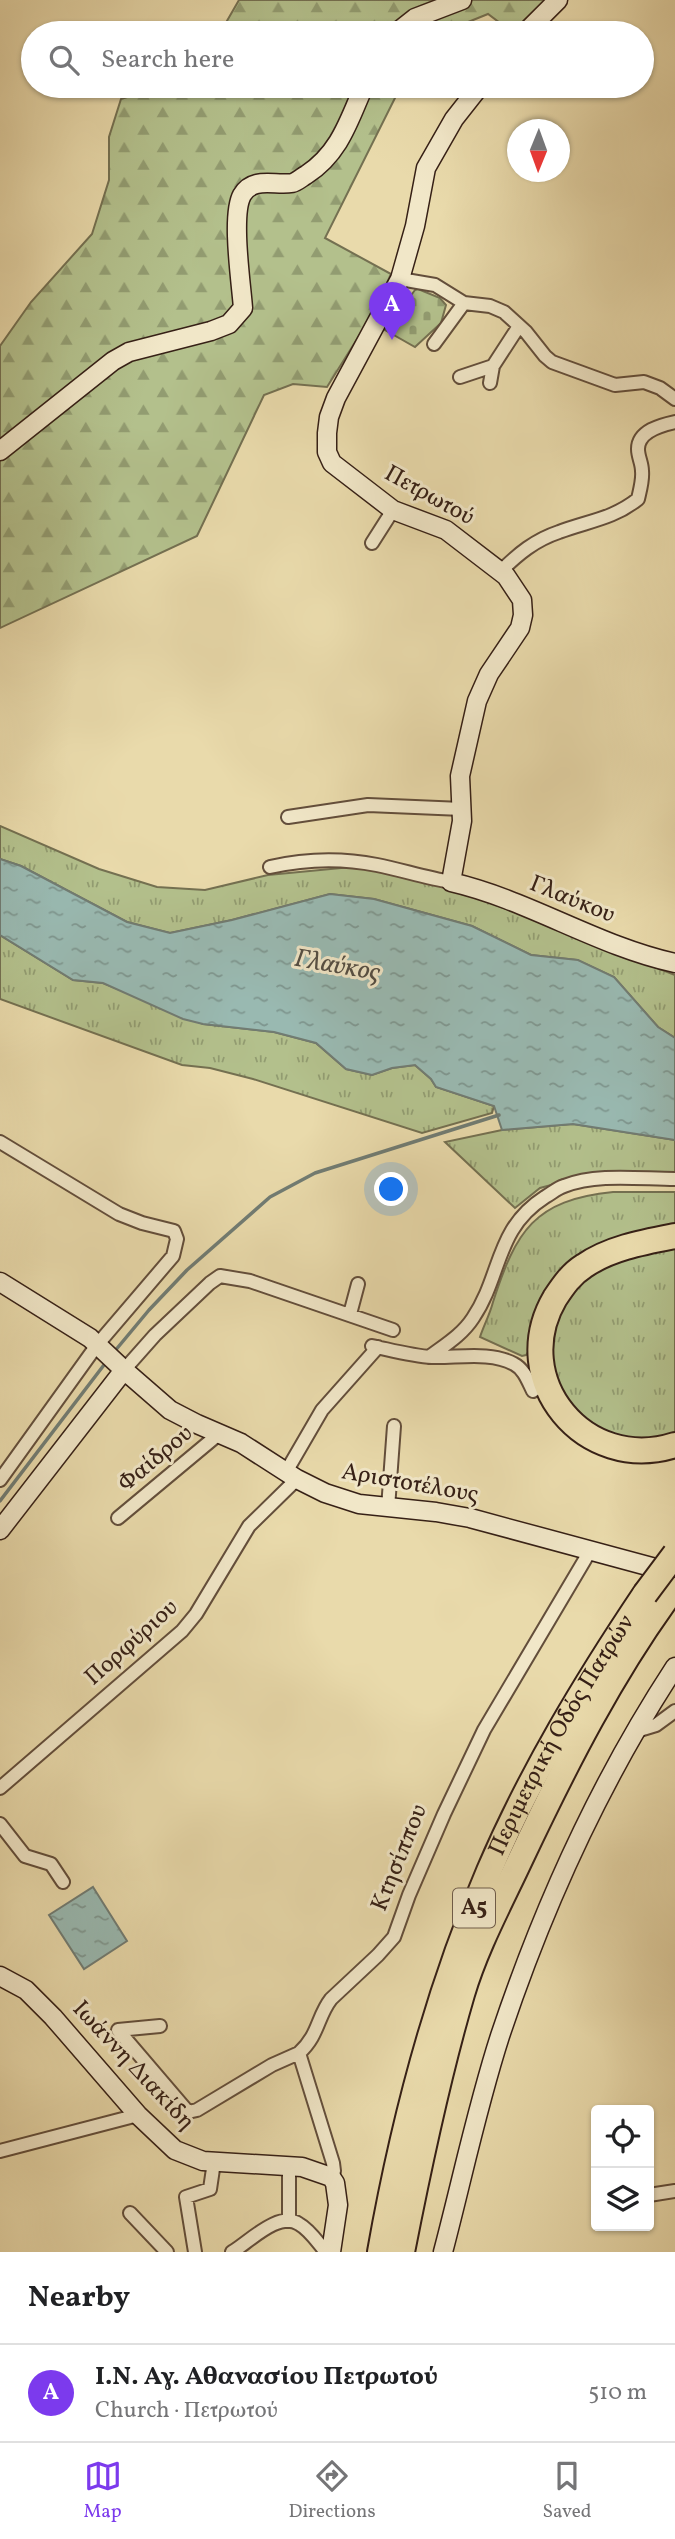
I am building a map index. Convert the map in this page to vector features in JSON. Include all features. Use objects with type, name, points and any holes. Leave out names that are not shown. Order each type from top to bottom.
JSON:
[{"type":"highway","points":[[675,1236],[619,1250],[583,1266],[564,1284],[551,1306],[544,1326],[541,1350],[550,1392],[562,1412],[580,1430],[601,1443],[622,1450],[650,1450],[675,1445]]},
{"type":"highway","name":"Περιμετρική Οδός Πατρών","points":[[402,2252],[425,2132],[463,1992],[480,1946],[555,1785],[662,1593],[675,1554]]},
{"type":"highway","name":"Περιμετρική Οδός Πατρών","points":[[380,2252],[397,2166],[428,2041],[479,1896],[510,1825],[587,1682],[662,1593]]},
{"type":"street","points":[[411,21],[462,0]]},
{"type":"street","points":[[537,21],[558,0]]},
{"type":"street","points":[[0,451],[113,361],[129,352],[229,324],[243,308],[237,209],[243,193],[251,186],[265,182],[293,183],[314,169],[335,148],[360,98]]},
{"type":"street","name":"Πετρωτού","points":[[452,882],[461,828],[460,776],[480,693],[516,636],[523,615],[519,594],[501,571],[446,530],[393,510],[332,463],[327,452],[327,433],[329,416],[336,398],[400,279],[415,226],[426,167],[454,119],[471,98]]},
{"type":"street","points":[[400,279],[435,285],[464,303],[491,306],[504,312],[552,362],[615,385],[644,382],[660,388],[675,399]]},
{"type":"street","points":[[434,344],[464,303]]},
{"type":"street","points":[[490,383],[493,366],[519,326]]},
{"type":"street","points":[[460,377],[493,366]]},
{"type":"street","points":[[501,571],[517,554],[535,542],[557,532],[622,512],[638,499],[642,470],[637,452],[638,441],[645,433],[675,422]]},
{"type":"street","points":[[372,543],[393,510]]},
{"type":"street","points":[[288,817],[368,805],[461,809]]},
{"type":"street","points":[[270,867],[304,861],[347,861],[380,865],[452,882]]},
{"type":"street","name":"Γλαύκου","points":[[452,882],[495,895],[600,939],[675,963]]},
{"type":"street","points":[[0,1142],[119,1214],[171,1230],[176,1234],[177,1245],[173,1256],[100,1347],[0,1480]]},
{"type":"street","points":[[429,1357],[454,1339],[472,1319],[516,1222],[538,1202],[563,1186],[598,1179],[675,1179]]},
{"type":"street","points":[[0,1530],[122,1368],[220,1276],[250,1281],[393,1330]]},
{"type":"street","points":[[0,1282],[85,1334],[100,1347]]},
{"type":"street","points":[[350,1314],[358,1284]]},
{"type":"street","name":"Πορφύριου","points":[[0,1788],[182,1631],[196,1614],[249,1526],[291,1475],[322,1410],[375,1346],[429,1357]]},
{"type":"street","name":"Αριστοτέλους","points":[[100,1347],[166,1407],[245,1446],[291,1475],[340,1499],[470,1518],[675,1574]]},
{"type":"street","points":[[429,1357],[486,1357],[508,1361],[516,1364],[524,1373],[533,1391]]},
{"type":"street","points":[[388,1508],[394,1426]]},
{"type":"street","name":"Φαίδρου","points":[[118,1518],[220,1433]]},
{"type":"street","name":"Κτησίππου","points":[[299,2053],[317,2029],[331,1999],[394,1937],[444,1814],[484,1730],[590,1551]]},
{"type":"street","points":[[443,2252],[482,2096],[519,1979],[605,1782],[675,1667]]},
{"type":"street","points":[[634,1731],[656,1725],[675,1711]]},
{"type":"street","points":[[0,1824],[25,1856],[51,1864],[63,1882]]},
{"type":"street","name":"Ιωάννη Διακίδη","points":[[0,1976],[26,1990],[138,2115],[175,2150],[214,2162],[289,2166],[331,2177]]},
{"type":"street","points":[[160,2026],[118,2030],[188,2112],[197,2110],[299,2053],[334,2171],[331,2177],[335,2183],[338,2205],[331,2252]]},
{"type":"street","points":[[0,2151],[138,2115]]},
{"type":"street","points":[[195,2252],[186,2197],[210,2189],[214,2162]]},
{"type":"street","points":[[289,2166],[289,2221]]},
{"type":"street","points":[[654,2194],[675,2191]]},
{"type":"street","points":[[130,2213],[167,2252]]},
{"type":"street","points":[[232,2252],[269,2226],[289,2221],[302,2225],[326,2252]]},
{"type":"green space","points":[[239,0],[545,0],[523,21],[497,21],[488,14],[471,21],[227,21]]},
{"type":"green space","points":[[395,98],[325,238],[391,274],[374,312],[327,387],[293,384],[264,395],[197,536],[0,628],[0,346],[31,302],[92,234],[109,180],[109,137],[121,99]]},
{"type":"green space","points":[[418,289],[440,298],[446,305],[441,323],[415,347],[385,330]]},
{"type":"green space","points":[[0,826],[99,869],[157,887],[205,890],[268,875],[362,866],[448,886],[675,975],[675,1038],[658,1027],[614,977],[577,960],[531,955],[472,926],[374,899],[330,894],[170,933],[127,922],[21,866],[0,859]]},
{"type":"green space","points":[[0,935],[73,980],[103,983],[203,1024],[274,1032],[316,1043],[346,1069],[372,1075],[392,1068],[415,1065],[436,1087],[494,1106],[492,1113],[422,1133],[253,1079],[210,1068],[182,1065],[0,999]]},
{"type":"green space","points":[[573,1124],[675,1140],[675,1173],[593,1174],[540,1188],[515,1208],[445,1142],[502,1130]]},
{"type":"green space","points":[[613,1192],[675,1192],[675,1227],[603,1246],[526,1355],[522,1356],[480,1337],[510,1256],[532,1223],[564,1203]]},
{"type":"green space","points":[[675,1246],[675,1436],[639,1442],[590,1426],[561,1395],[551,1364],[552,1328],[571,1290],[590,1275],[612,1261]]},
{"type":"water","name":"Γλαύκος","points":[[0,859],[21,866],[127,922],[170,933],[330,894],[374,899],[472,926],[531,955],[578,960],[614,977],[658,1027],[675,1038],[675,1140],[573,1124],[502,1130],[494,1106],[436,1087],[415,1065],[392,1068],[372,1075],[346,1069],[316,1043],[274,1032],[203,1024],[183,1019],[103,983],[73,980],[0,935]]},
{"type":"water","points":[[93,1887],[127,1941],[84,1969],[49,1915]]},
{"type":"waterway","points":[[114,1352],[187,1270],[270,1197],[315,1173],[499,1115]]},
{"type":"waterway","points":[[0,1501],[107,1361]]},
{"type":"place","name":"Ι.Ν. Αγ. Αθανασίου Πετρωτού","points":[[392,340]]}]
